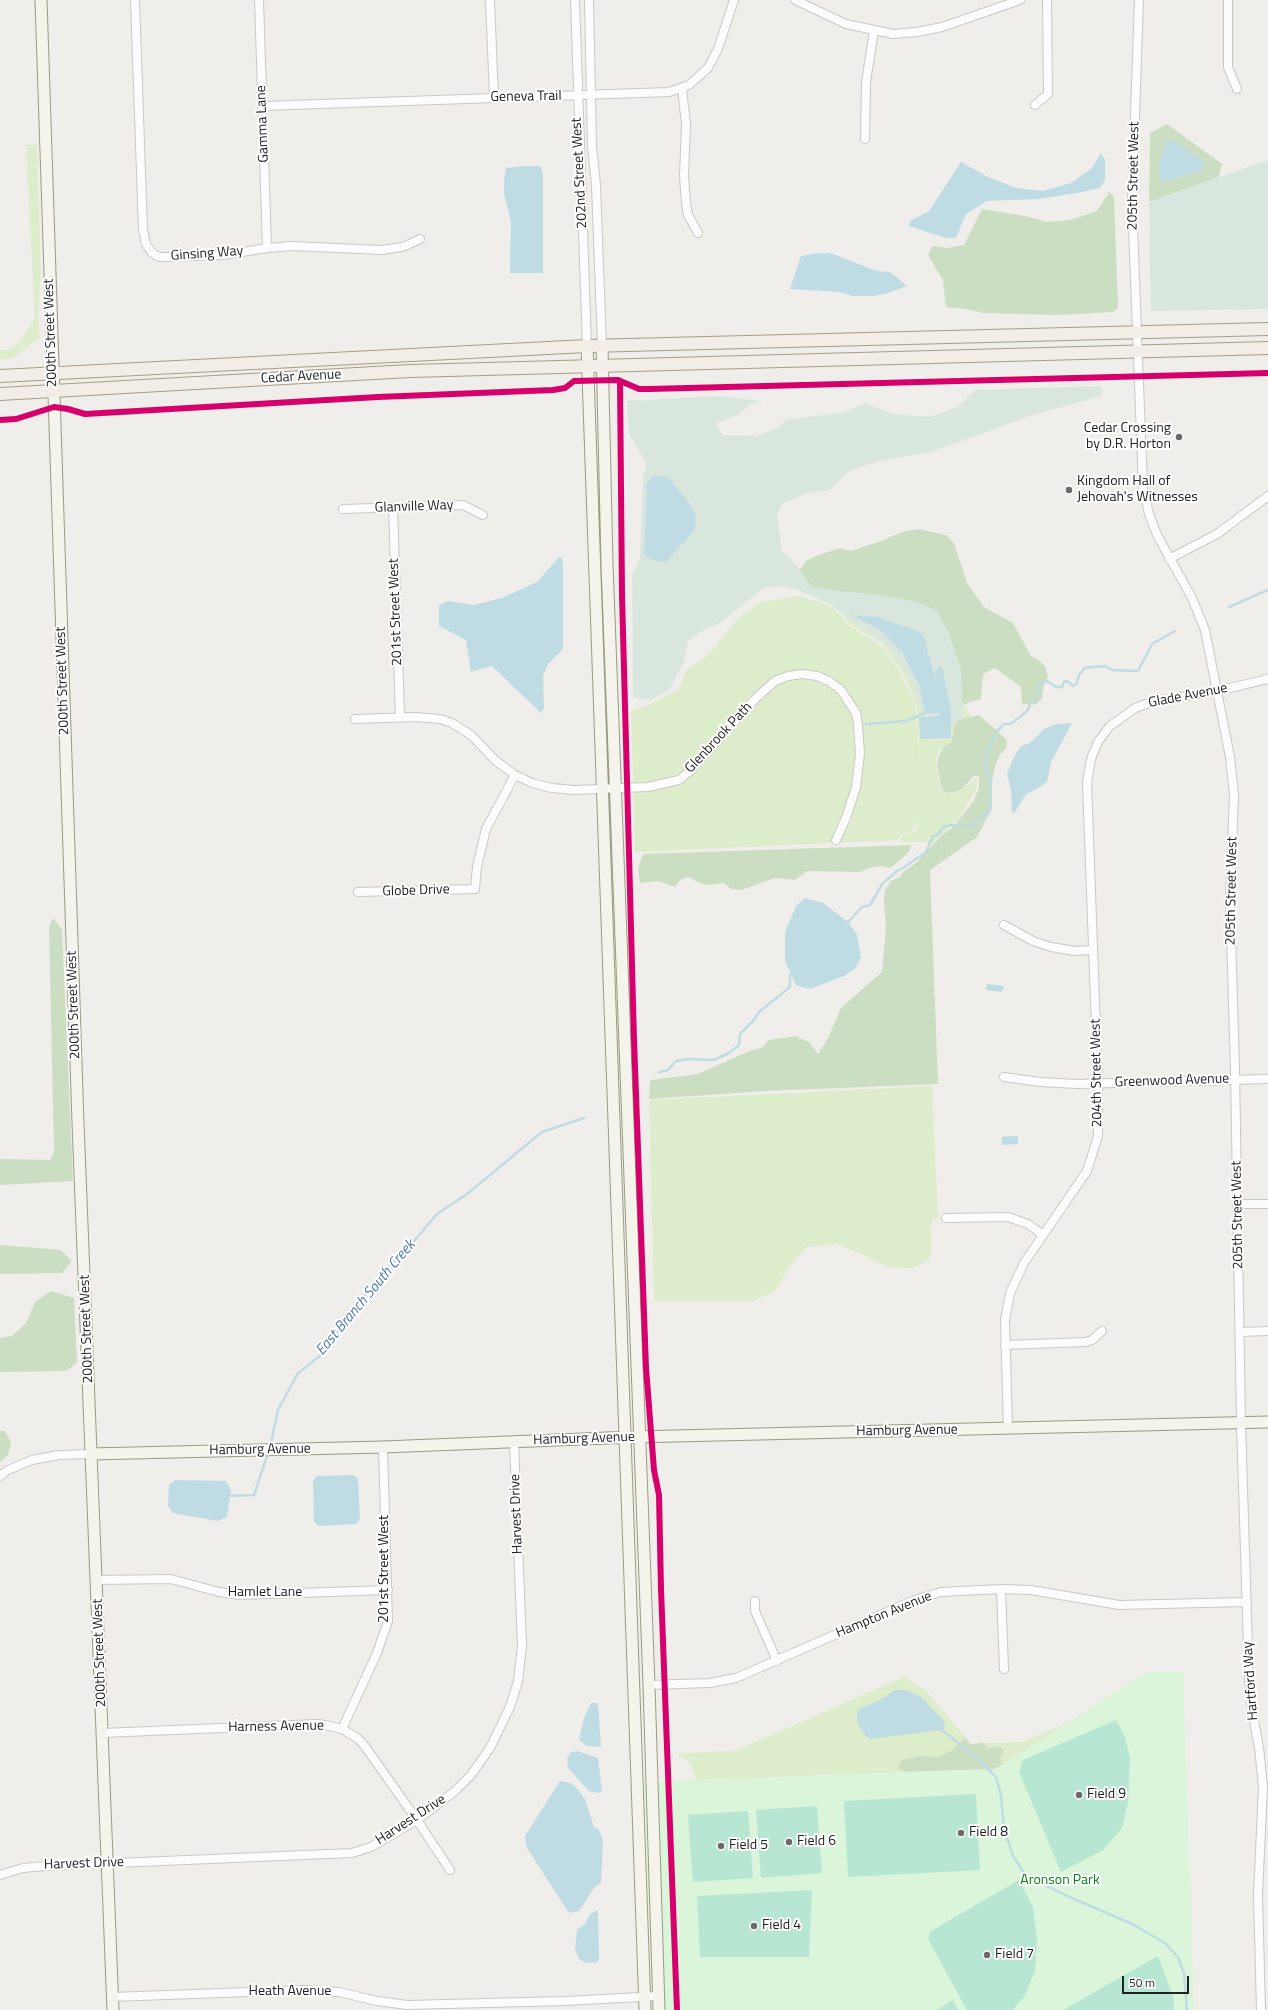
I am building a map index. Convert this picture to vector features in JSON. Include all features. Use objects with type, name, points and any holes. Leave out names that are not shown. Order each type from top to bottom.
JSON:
[{"type":"main road","name":"200th Street West","points":[[41,0],[52,373],[91,1454],[108,1863],[112,2010]]},
{"type":"main road","name":"Cedar Avenue","points":[[0,376],[587,346],[1268,329]]},
{"type":"main road","points":[[587,346],[601,789],[632,1437],[650,1685],[659,2010]]},
{"type":"main road","points":[[602,346],[607,556],[617,788],[645,2010]]},
{"type":"main road","name":"Cedar Avenue","points":[[0,394],[410,370],[1268,348]]},
{"type":"main road","name":"Hamburg Avenue","points":[[91,1454],[383,1447],[632,1437],[1268,1422]]},
{"type":"street","name":"Ginsing Way","points":[[135,0],[143,230],[146,244],[152,253],[159,257],[165,258],[233,255],[267,248],[292,246],[381,250],[404,247],[420,238]]},
{"type":"street","name":"Gamma Lane","points":[[259,0],[267,248]]},
{"type":"street","points":[[490,0],[494,98]]},
{"type":"street","name":"202nd Street West","points":[[575,0],[577,96],[587,346]]},
{"type":"street","name":"202nd Street West","points":[[590,0],[592,147],[596,193],[602,346]]},
{"type":"street","name":"Geneva Trail","points":[[262,106],[658,94],[682,89],[702,74],[713,59],[734,0]]},
{"type":"street","points":[[794,0],[846,24],[892,34],[929,30],[1020,0]]},
{"type":"street","points":[[1035,106],[1048,94],[1047,0]]},
{"type":"street","name":"205th Street West","points":[[1139,0],[1132,201],[1140,451],[1145,498],[1152,524],[1192,598],[1201,618],[1231,760],[1234,795],[1230,900],[1235,1080],[1241,1423]]},
{"type":"street","points":[[1228,0],[1228,67],[1237,89]]},
{"type":"street","points":[[865,139],[866,82],[874,31]]},
{"type":"street","points":[[682,89],[686,124],[685,197],[688,215],[698,233]]},
{"type":"street","points":[[1170,558],[1217,534],[1268,496]]},
{"type":"street","name":"Glanville Way","points":[[343,509],[463,505],[483,515]]},
{"type":"street","name":"201st Street West","points":[[393,507],[400,716]]},
{"type":"street","name":"Glenbrook Path","points":[[355,719],[400,716],[440,719],[462,728],[496,761],[515,775],[532,783],[552,788],[601,789],[658,786],[679,780],[693,768],[756,698],[775,681],[788,676],[802,674],[817,676],[829,681],[841,690],[856,713],[858,724],[860,754],[856,787],[846,818],[836,840]]},
{"type":"street","name":"Glade Avenue","points":[[1088,788],[1089,769],[1095,748],[1103,735],[1117,720],[1135,708],[1145,704],[1217,692],[1268,680]]},
{"type":"street","name":"Globe Drive","points":[[358,892],[475,889],[476,867],[486,829],[515,775]]},
{"type":"street","name":"204th Street West","points":[[1008,1429],[1006,1311],[1013,1285],[1024,1263],[1084,1178],[1094,1154],[1099,1127],[1088,788]]},
{"type":"street","points":[[1004,925],[1033,941],[1051,948],[1075,951],[1093,950]]},
{"type":"street","name":"Greenwood Avenue","points":[[1004,1077],[1053,1083],[1268,1079]]},
{"type":"street","points":[[1237,1204],[1268,1204]]},
{"type":"street","points":[[946,1218],[1008,1217],[1028,1224],[1044,1235]]},
{"type":"street","points":[[1006,1345],[1086,1342],[1092,1340],[1102,1331]]},
{"type":"street","points":[[1240,1332],[1268,1331]]},
{"type":"street","name":"Hartford Way","points":[[1241,1423],[1251,1705],[1265,1786],[1258,1895],[1261,2010]]},
{"type":"street","name":"Harvest Drive","points":[[0,1875],[34,1867],[352,1853],[371,1847],[416,1820],[455,1791],[481,1761],[502,1728],[518,1681],[522,1646],[514,1441]]},
{"type":"street","name":"201st Street West","points":[[342,1729],[387,1626],[388,1590],[383,1447]]},
{"type":"street","name":"Hamburg Avenue","points":[[0,1476],[8,1470],[32,1460],[59,1455],[91,1454]]},
{"type":"street","name":"Hamlet Lane","points":[[97,1580],[170,1579],[219,1592],[239,1595],[388,1590]]},
{"type":"street","points":[[1001,1589],[1004,1669]]},
{"type":"street","name":"Hampton Avenue","points":[[650,1685],[685,1685],[724,1681],[736,1678],[928,1595],[954,1591],[1001,1589],[1040,1591],[1091,1602],[1119,1605],[1247,1602]]},
{"type":"street","points":[[755,1601],[755,1611],[777,1661]]},
{"type":"street","name":"Harness Avenue","points":[[103,1733],[316,1724],[342,1729],[357,1738],[364,1745],[450,1870]]},
{"type":"street","name":"Heath Avenue","points":[[112,1997],[304,1990],[339,1992],[378,2001],[407,2005],[565,2001],[658,1996]]},
{"type":"green space","points":[[1167,124],[1222,164],[1219,177],[1149,202],[1150,133]],"holes":[[[1205,163],[1201,170],[1161,183]]]},
{"type":"green space","points":[[26,145],[37,145],[41,270],[38,320],[40,337],[14,357],[0,360],[0,350],[7,350],[21,341],[35,318]]},
{"type":"green space","points":[[1109,192],[1114,196],[1118,308],[1113,312],[1057,315],[984,313],[946,307],[943,280],[928,255],[932,246],[948,248],[964,245],[982,209],[1025,216],[1048,222],[1070,220],[1097,211]]},
{"type":"green space","points":[[918,529],[946,535],[954,543],[967,583],[984,607],[1013,623],[1031,656],[1045,666],[1048,677],[1044,684],[1042,698],[1036,705],[1031,703],[1022,705],[1021,687],[995,668],[983,674],[981,699],[964,704],[950,688],[943,663],[808,591],[794,577],[806,561],[818,555],[841,548],[851,551],[902,532]]},
{"type":"green space","points":[[800,596],[826,604],[839,613],[847,624],[882,647],[897,667],[916,705],[920,765],[917,706],[903,673],[881,643],[848,623],[841,611],[961,695],[971,717],[962,730],[957,744],[939,750],[936,760],[939,783],[944,793],[956,793],[977,778],[977,788],[959,818],[932,844],[927,842],[899,842],[902,836],[916,831],[920,820],[912,831],[901,835],[897,840],[635,852],[631,711],[649,705],[679,689],[686,671],[709,654],[738,618],[761,602]]},
{"type":"green space","points":[[979,715],[1007,740],[1006,749],[1000,754],[994,770],[992,783],[992,808],[977,837],[930,870],[938,1084],[766,1091],[649,1099],[650,1080],[698,1074],[749,1051],[761,1048],[769,1040],[796,1036],[809,1042],[818,1054],[828,1038],[841,1008],[882,972],[886,928],[884,902],[885,890],[891,881],[900,877],[903,872],[916,863],[941,836],[953,827],[973,802],[979,788],[979,776],[974,776],[963,788],[955,792],[945,793],[941,786],[937,765],[939,755],[944,747],[952,742],[954,727],[959,720]]},
{"type":"green space","points":[[911,845],[909,852],[891,868],[881,866],[869,868],[860,872],[807,871],[795,880],[775,878],[741,890],[731,889],[724,883],[705,885],[688,877],[680,880],[675,887],[658,881],[640,883],[638,868],[643,854]]},
{"type":"green space","points":[[53,918],[62,930],[73,1181],[0,1185],[0,1159],[50,1160],[54,1153],[49,926]]},
{"type":"green space","points":[[932,1086],[938,1218],[934,1218],[930,1226],[932,1241],[929,1261],[911,1268],[886,1267],[860,1253],[836,1244],[807,1247],[792,1263],[774,1292],[753,1301],[654,1301],[649,1100]]},
{"type":"green space","points":[[0,1245],[61,1250],[72,1261],[62,1273],[0,1274]]},
{"type":"green space","points":[[51,1291],[74,1298],[77,1363],[66,1371],[0,1372],[0,1338],[12,1336],[26,1323],[35,1302]]},
{"type":"green space","points":[[0,1431],[5,1431],[11,1442],[8,1455],[0,1462]]},
{"type":"green space","name":"Aronson Park","points":[[1147,1672],[1183,1672],[1194,2010],[653,2010],[644,1782],[995,1769]]},
{"type":"green space","points":[[904,1677],[926,1691],[966,1738],[951,1751],[938,1757],[921,1756],[901,1760],[899,1769],[905,1772],[696,1780],[691,1763],[679,1756],[679,1753],[735,1751]],"holes":[[[895,1690],[907,1690],[921,1697],[942,1730],[891,1735],[859,1709],[878,1701]]]},
{"type":"green space","name":"Field 9","points":[[1116,1720],[1125,1737],[1130,1758],[1128,1802],[1122,1828],[1103,1850],[1061,1872],[1019,1772],[1023,1760]]},
{"type":"green space","points":[[1068,1723],[1002,1765],[1000,1757],[1004,1752],[988,1748],[983,1743],[1022,1742]]},
{"type":"green space","points":[[966,1738],[970,1744],[983,1743],[988,1748],[1002,1748],[1004,1752],[1000,1757],[1002,1765],[995,1769],[905,1772],[899,1769],[901,1760],[921,1756],[938,1757],[951,1751]]},
{"type":"green space","points":[[976,1794],[980,1870],[848,1877],[844,1801]]},
{"type":"green space","name":"Field 6","points":[[817,1806],[822,1873],[761,1878],[756,1810]]},
{"type":"green space","name":"Field 5","points":[[748,1811],[753,1878],[693,1882],[688,1815]]},
{"type":"green space","name":"Field 7","points":[[1019,1880],[1033,1907],[1037,1940],[1035,1971],[1024,1997],[1013,2010],[967,2010],[928,1939],[931,1931]]},
{"type":"green space","name":"Field 4","points":[[812,1890],[809,1957],[700,1957],[697,1896]]},
{"type":"green space","points":[[1158,1956],[1174,1999],[1174,2010],[1063,2010]]},
{"type":"green space","points":[[953,2000],[958,2010],[936,2010]]},
{"type":"shaded area","points":[[1268,160],[1268,309],[1151,311],[1149,202]]},
{"type":"shaded area","points":[[1100,386],[1103,390],[1101,396],[1033,415],[934,451],[880,461],[849,471],[831,489],[805,494],[782,504],[777,515],[782,552],[792,560],[812,587],[882,595],[917,602],[937,611],[948,631],[961,668],[963,718],[944,731],[921,709],[908,675],[888,646],[828,603],[784,586],[764,588],[717,625],[705,629],[688,641],[684,662],[669,690],[650,700],[633,697],[632,573],[635,570],[640,558],[643,477],[647,464],[629,434],[627,401],[718,396],[762,401],[749,405],[740,414],[715,424],[723,435],[756,436],[777,428],[786,420],[845,412],[865,403],[894,414],[930,417],[959,406],[975,390]]},
{"type":"water","points":[[1169,140],[1177,142],[1205,163],[1201,170],[1161,183],[1159,166],[1165,142]]},
{"type":"water","points":[[1101,153],[1105,160],[1105,180],[1100,188],[1038,199],[987,201],[966,214],[956,238],[946,238],[909,226],[910,221],[929,211],[961,162],[988,177],[1016,188],[1043,191],[1071,183],[1092,168]]},
{"type":"water","points":[[540,166],[543,173],[543,273],[510,273],[511,222],[504,193],[504,180],[506,168]]},
{"type":"water","points":[[830,253],[877,271],[890,272],[907,286],[874,296],[853,296],[839,292],[790,289],[801,256]]},
{"type":"water","points":[[653,477],[666,477],[671,481],[686,499],[695,514],[696,522],[694,530],[666,562],[645,557],[644,551],[647,492],[645,485]]},
{"type":"water","points":[[560,556],[563,561],[563,649],[548,664],[543,676],[544,708],[541,713],[492,666],[471,672],[466,640],[439,626],[439,605],[448,601],[474,605],[502,598],[537,582]]},
{"type":"water","points":[[850,615],[877,617],[915,630],[922,634],[925,639],[936,682],[935,672],[939,667],[942,667],[951,712],[951,738],[920,739],[919,717],[940,716],[939,703],[939,713],[925,713],[919,684],[902,652],[883,632]]},
{"type":"water","points":[[1072,723],[1051,762],[1047,782],[1026,794],[1015,812],[1012,813],[1011,790],[1007,774],[1014,757],[1021,746],[1030,743],[1044,729],[1057,724]]},
{"type":"water","points":[[805,898],[823,903],[848,922],[857,935],[861,957],[855,969],[844,976],[810,989],[796,985],[785,961],[785,932],[796,906]]},
{"type":"water","points":[[987,984],[1004,986],[1002,992],[986,990]]},
{"type":"water","points":[[1018,1136],[1018,1144],[1002,1145],[1002,1137]]},
{"type":"water","points":[[353,1475],[358,1479],[360,1519],[356,1524],[319,1526],[314,1522],[313,1481],[317,1476]]},
{"type":"water","points":[[175,1480],[226,1481],[231,1490],[227,1517],[218,1521],[173,1513],[168,1506],[169,1485]]},
{"type":"water","points":[[895,1690],[907,1690],[921,1697],[944,1721],[945,1727],[942,1730],[870,1739],[864,1734],[857,1722],[857,1712],[859,1709],[878,1701]]},
{"type":"water","points":[[591,1703],[598,1703],[601,1747],[587,1746],[579,1740],[584,1718]]},
{"type":"water","points":[[577,1751],[598,1758],[602,1792],[597,1793],[589,1791],[568,1768],[567,1759],[571,1752]]},
{"type":"water","points":[[560,1781],[570,1783],[576,1787],[585,1799],[594,1827],[599,1830],[603,1840],[601,1883],[595,1887],[579,1911],[569,1913],[527,1848],[525,1836]]},
{"type":"water","points":[[598,1910],[599,1959],[596,1963],[586,1963],[579,1959],[575,1949],[577,1930],[584,1925],[590,1914]]},
{"type":"waterway","name":"East Branch South Creek","points":[[1229,607],[1268,590]]},
{"type":"waterway","name":"East Branch South Creek","points":[[848,922],[862,907],[870,905],[883,883],[897,871],[926,852],[933,836],[938,834],[943,827],[951,825],[973,826],[977,820],[990,812],[990,780],[985,763],[987,754],[996,732],[1004,724],[1010,724],[1020,717],[1028,710],[1030,704],[1035,701],[1040,684],[1047,681],[1056,687],[1062,687],[1064,682],[1067,681],[1073,686],[1077,683],[1079,675],[1085,668],[1092,667],[1106,666],[1112,670],[1138,671],[1152,644],[1175,631]]},
{"type":"waterway","points":[[866,724],[906,721],[925,713]]},
{"type":"waterway","name":"East Branch South Creek","points":[[659,1072],[668,1070],[676,1061],[688,1059],[714,1060],[729,1053],[739,1045],[740,1034],[754,1020],[759,1012],[790,987],[790,975]]},
{"type":"waterway","name":"East Branch South Creek","points":[[270,1447],[278,1410],[298,1373],[325,1352],[344,1322],[378,1278],[409,1247],[437,1214],[467,1194],[542,1132],[584,1118]]},
{"type":"waterway","name":"East Branch South Creek","points":[[227,1496],[254,1495],[268,1453]]},
{"type":"waterway","points":[[942,1730],[977,1758],[996,1777],[1001,1795],[1004,1828],[1013,1856],[1026,1876],[1065,1895],[1132,1924],[1165,1943],[1178,1957],[1184,1974],[1187,2010]]},
{"type":"cycle path","points":[[0,420],[16,419],[54,407],[85,414],[378,397],[553,390],[565,388],[574,381],[618,380],[639,389],[649,389],[1268,373]]},
{"type":"cycle path","points":[[620,382],[622,595],[634,1040],[646,1368],[654,1470],[659,1495],[661,1589],[677,2010]]},
{"type":"place","name":"Cedar Crossing by D.R. Horton","points":[[1179,437]]},
{"type":"place","name":"Kingdom Hall of Jehovah's Witnesses","points":[[1069,490]]},
{"type":"place","name":"Field 9","points":[[1079,1795]]},
{"type":"place","name":"Field 8","points":[[961,1833]]},
{"type":"place","name":"Field 6","points":[[789,1842]]},
{"type":"place","name":"Field 5","points":[[721,1846]]},
{"type":"place","name":"Field 4","points":[[754,1926]]},
{"type":"place","name":"Field 7","points":[[987,1955]]}]
